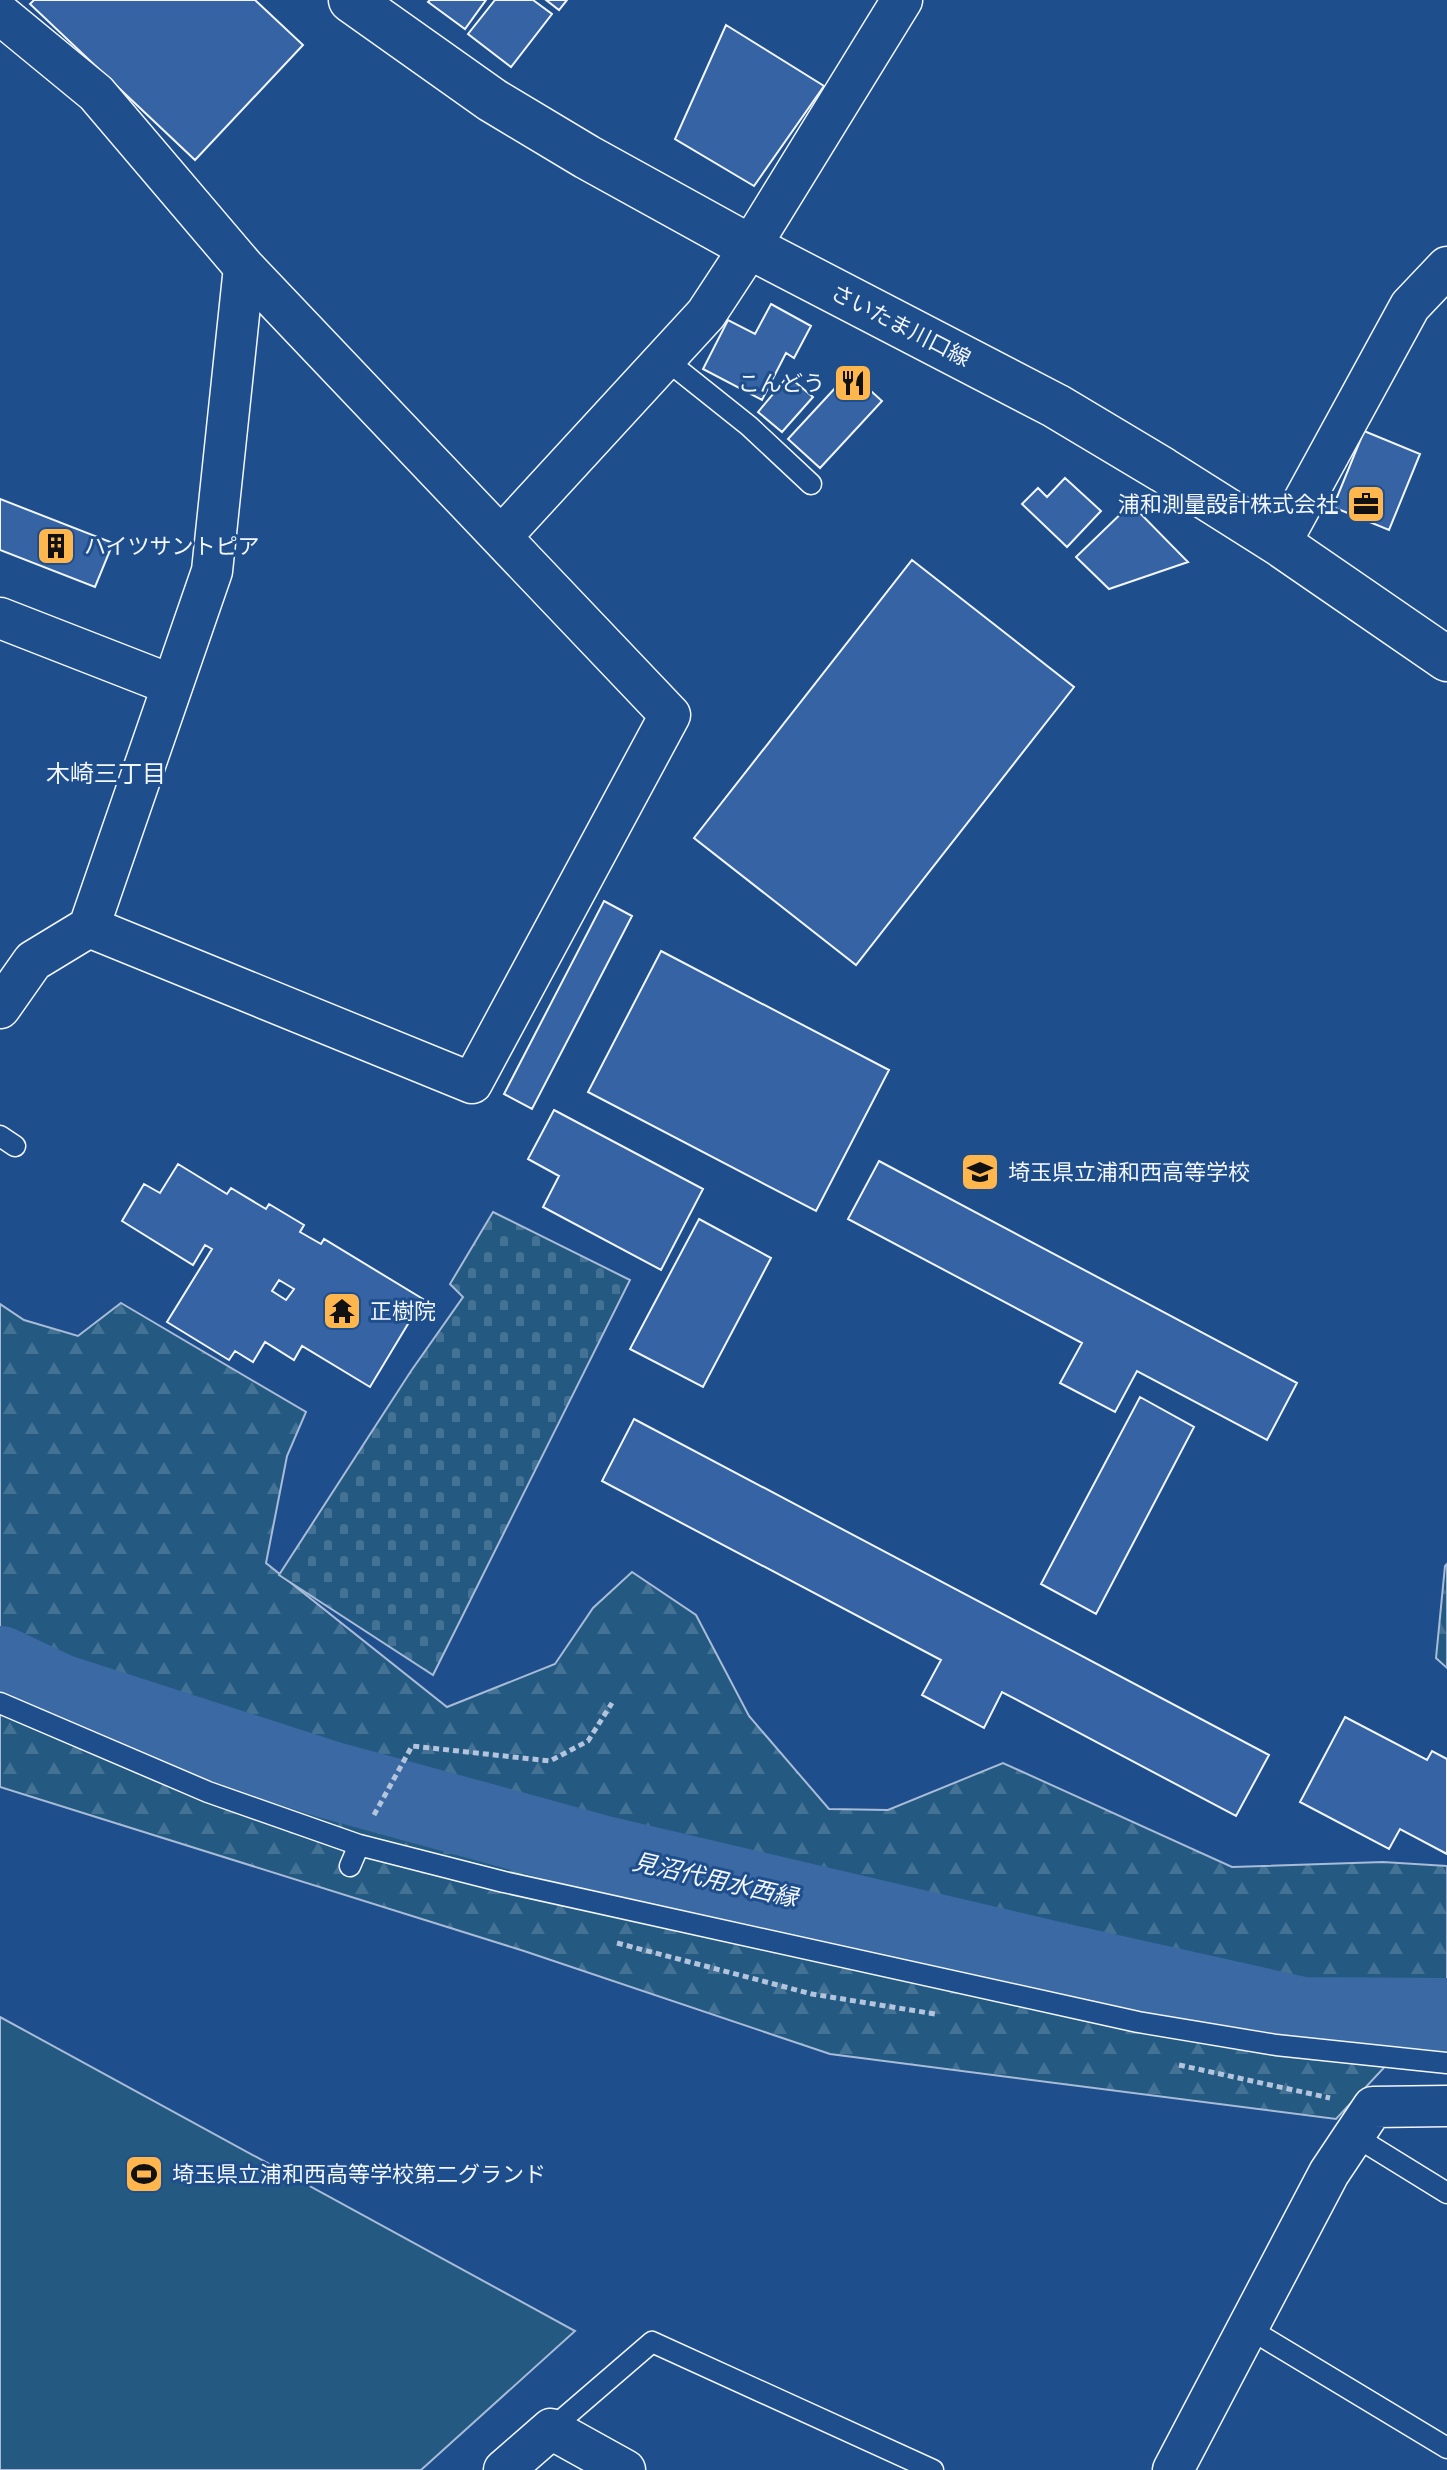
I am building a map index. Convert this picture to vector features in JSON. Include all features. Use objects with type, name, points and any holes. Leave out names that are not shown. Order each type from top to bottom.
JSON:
[{"type":"main road","name":"さいたま川口線","points":[[351,0],[492,100],[652,194],[1056,406],[1163,470],[1280,544],[1447,659]]},
{"type":"street","points":[[501,537],[706,314],[902,0]]},
{"type":"street","points":[[0,14],[96,93],[244,267],[670,715],[472,1083],[89,927],[16,954],[0,1008]]},
{"type":"street","points":[[89,927],[212,571],[244,267]]},
{"type":"street","points":[[1280,544],[1410,306],[1447,267]]},
{"type":"street","points":[[0,618],[172,685]]},
{"type":"street","points":[[1173,2470],[1329,2173],[1373,2107],[1447,2106]]},
{"type":"street","points":[[504,2470],[551,2429],[625,2470]]},
{"type":"lane","points":[[665,359],[749,426],[811,484]]},
{"type":"lane","points":[[0,1703],[208,1792],[359,1845],[519,1885],[1138,2022],[1276,2045],[1447,2063]]},
{"type":"lane","points":[[350,1866],[359,1845]]},
{"type":"lane","points":[[1353,2135],[1447,2193]]},
{"type":"lane","points":[[1248,2328],[1447,2448]]},
{"type":"lane","points":[[551,2429],[652,2342],[933,2470]]},
{"type":"path","points":[[370,1821],[412,1746],[550,1761],[588,1741],[612,1703]]},
{"type":"green space","points":[[493,1212],[630,1280],[433,1675],[279,1575],[411,1371],[463,1297],[450,1284]]},
{"type":"green space","points":[[121,1303],[306,1412],[287,1456],[266,1563],[447,1707],[555,1664],[593,1608],[632,1572],[696,1615],[749,1716],[829,1809],[888,1810],[1003,1763],[1232,1867],[1383,1862],[1447,1866],[1447,2049],[1406,2044],[1336,2119],[830,2054],[524,1951],[0,1787],[0,1304],[24,1320],[78,1336]]},
{"type":"green space","points":[[1447,1564],[1447,1668],[1436,1658]]},
{"type":"green space","name":"埼玉県立浦和西高等学校第二グランド","points":[[0,2017],[575,2331],[421,2470],[0,2470]]},
{"type":"building","points":[[34,0],[255,0],[303,45],[195,160],[30,4]]},
{"type":"building","points":[[486,0],[465,29],[428,2]]},
{"type":"building","points":[[495,0],[533,0],[552,14],[511,67],[468,34]]},
{"type":"building","points":[[546,0],[567,0],[559,10]]},
{"type":"building","points":[[726,25],[824,86],[754,186],[675,139]]},
{"type":"building","points":[[771,304],[811,326],[794,358],[786,353],[762,400],[703,369],[728,320],[755,334]]},
{"type":"building","points":[[850,372],[882,401],[820,468],[788,439]]},
{"type":"building","points":[[788,376],[813,397],[782,432],[758,412]]},
{"type":"building","points":[[1364,431],[1420,454],[1389,530],[1333,507]]},
{"type":"building","points":[[1065,478],[1101,511],[1067,547],[1022,504],[1038,488],[1047,497]]},
{"type":"building","name":"ハイツサントピア","points":[[0,499],[113,543],[95,587],[0,550]]},
{"type":"building","points":[[1131,504],[1188,562],[1109,589],[1076,557]]},
{"type":"building","points":[[912,560],[1074,687],[856,965],[694,838]]},
{"type":"building","points":[[604,901],[632,916],[532,1109],[504,1094]]},
{"type":"building","points":[[661,951],[889,1070],[816,1211],[588,1092]]},
{"type":"building","points":[[554,1110],[703,1189],[661,1270],[543,1207],[559,1176],[528,1159]]},
{"type":"building","points":[[879,1161],[1297,1383],[1267,1440],[1137,1371],[1115,1412],[1060,1383],[1082,1343],[848,1219]]},
{"type":"building","points":[[178,1164],[227,1194],[231,1188],[266,1209],[269,1204],[304,1225],[300,1232],[321,1244],[324,1239],[423,1299],[370,1387],[302,1346],[294,1360],[265,1342],[253,1362],[235,1351],[229,1360],[167,1322],[212,1249],[205,1245],[193,1265],[122,1221],[144,1184],[160,1193]],"holes":[[[279,1280],[294,1289],[286,1300],[272,1291]]]},
{"type":"building","points":[[699,1219],[771,1258],[703,1387],[630,1349]]},
{"type":"building","points":[[1140,1397],[1194,1427],[1096,1614],[1041,1584]]},
{"type":"building","points":[[634,1419],[1269,1755],[1236,1816],[1002,1692],[984,1728],[922,1695],[941,1660],[602,1481]]},
{"type":"building","points":[[1345,1717],[1427,1760],[1432,1751],[1447,1759],[1447,1854],[1400,1829],[1389,1849],[1300,1802]]},
{"type":"waterway","name":"見沼代用水西縁","points":[[0,1665],[57,1692],[330,1780],[604,1855],[1302,2016],[1447,2017]]},
{"type":"place","name":"こんどう","points":[[853,383]]},
{"type":"place","name":"浦和測量設計株式会社","points":[[1366,504]]},
{"type":"place","name":"ハイツサントピア","points":[[56,546]]},
{"type":"place","name":"埼玉県立浦和西高等学校","points":[[980,1172]]},
{"type":"place","name":"正樹院","points":[[342,1311]]},
{"type":"place","name":"埼玉県立浦和西高等学校第二グランド","points":[[144,2174]]},
{"type":"district","name":"木崎三丁目","points":[[106,774]]}]
